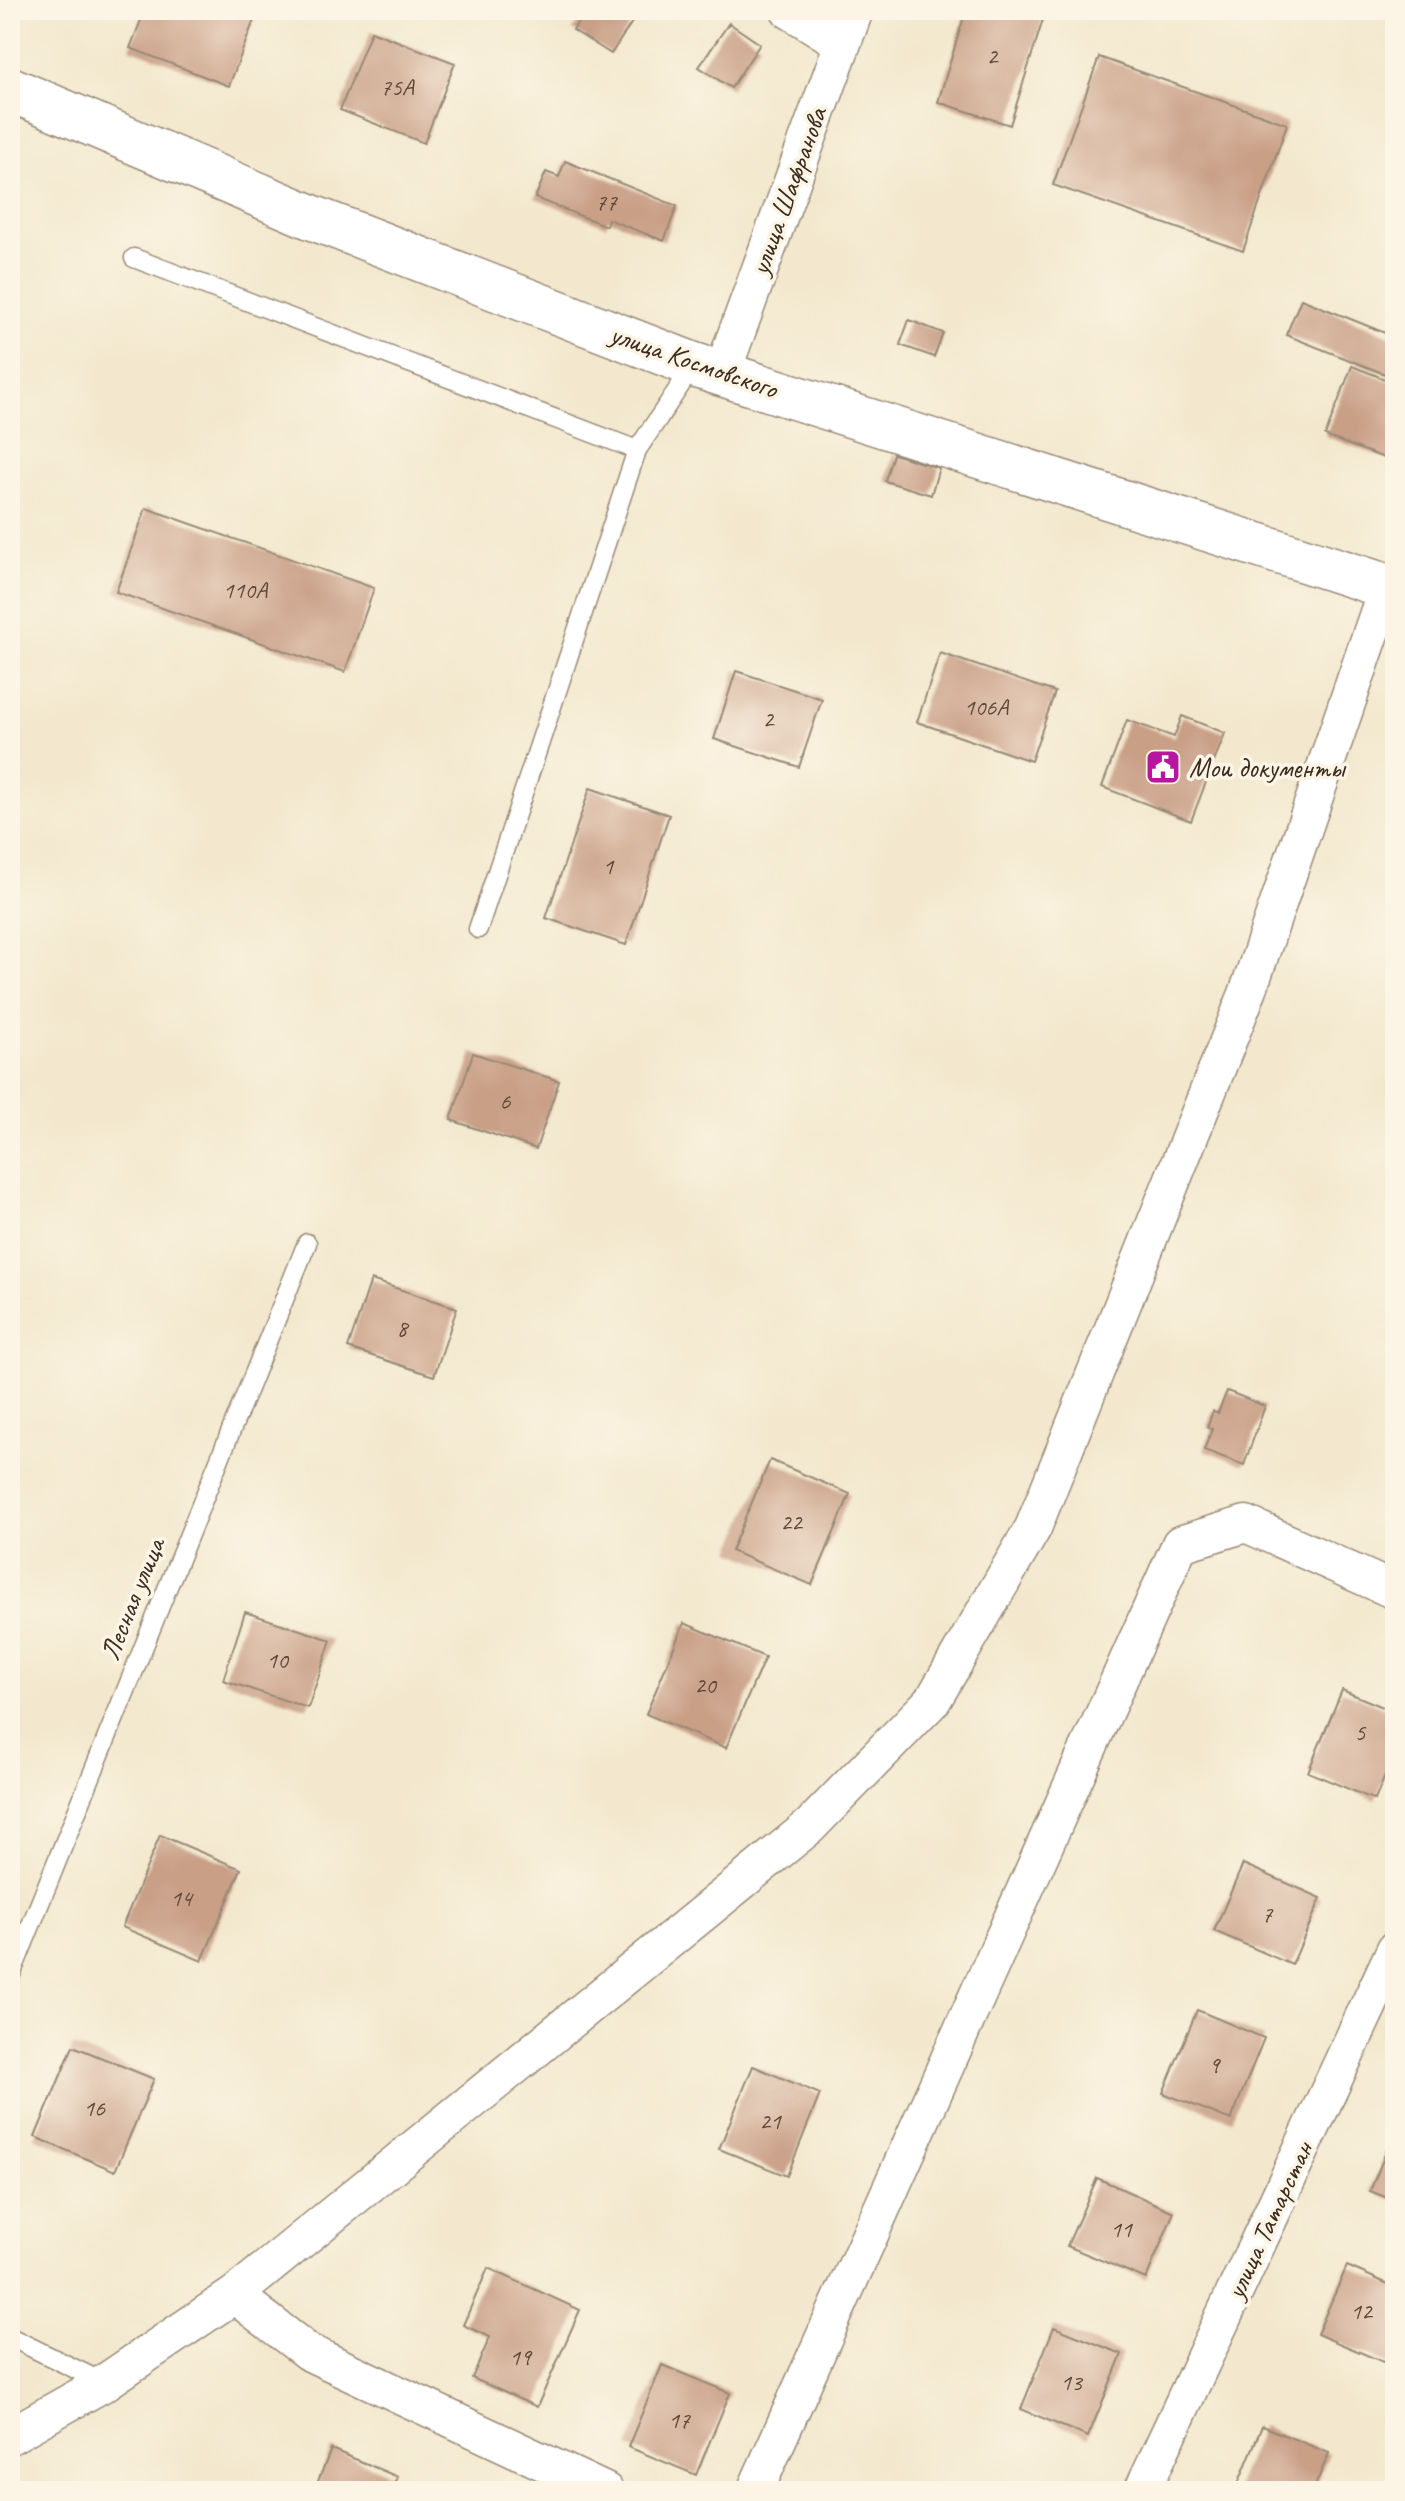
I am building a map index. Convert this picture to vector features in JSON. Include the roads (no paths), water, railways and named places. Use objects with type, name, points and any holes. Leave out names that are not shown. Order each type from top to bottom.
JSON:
[{"type":"main road","name":"улица Космовского","points":[[10,89],[311,217],[708,369],[1391,588]]},
{"type":"street","points":[[789,10],[842,43]]},
{"type":"street","name":"улица Шафранова","points":[[708,369],[855,10]]},
{"type":"street","points":[[10,2436],[104,2383],[234,2295],[810,1826],[933,1700],[1033,1528],[1247,994],[1391,588]]},
{"type":"street","points":[[755,2491],[1180,1544],[1246,1524],[1395,1591]]},
{"type":"street","name":"улица Татарстан","points":[[1142,2491],[1395,1949]]},
{"type":"street","points":[[234,2295],[308,2352],[605,2491]]},
{"type":"lane","points":[[134,258],[637,450]]},
{"type":"lane","points":[[478,929],[637,450],[708,369]]},
{"type":"lane","name":"Лесная улица","points":[[10,1977],[307,1243]]},
{"type":"lane","points":[[10,2337],[104,2383]]},
{"type":"place","name":"Мои документы","points":[[1163,767]]}]
